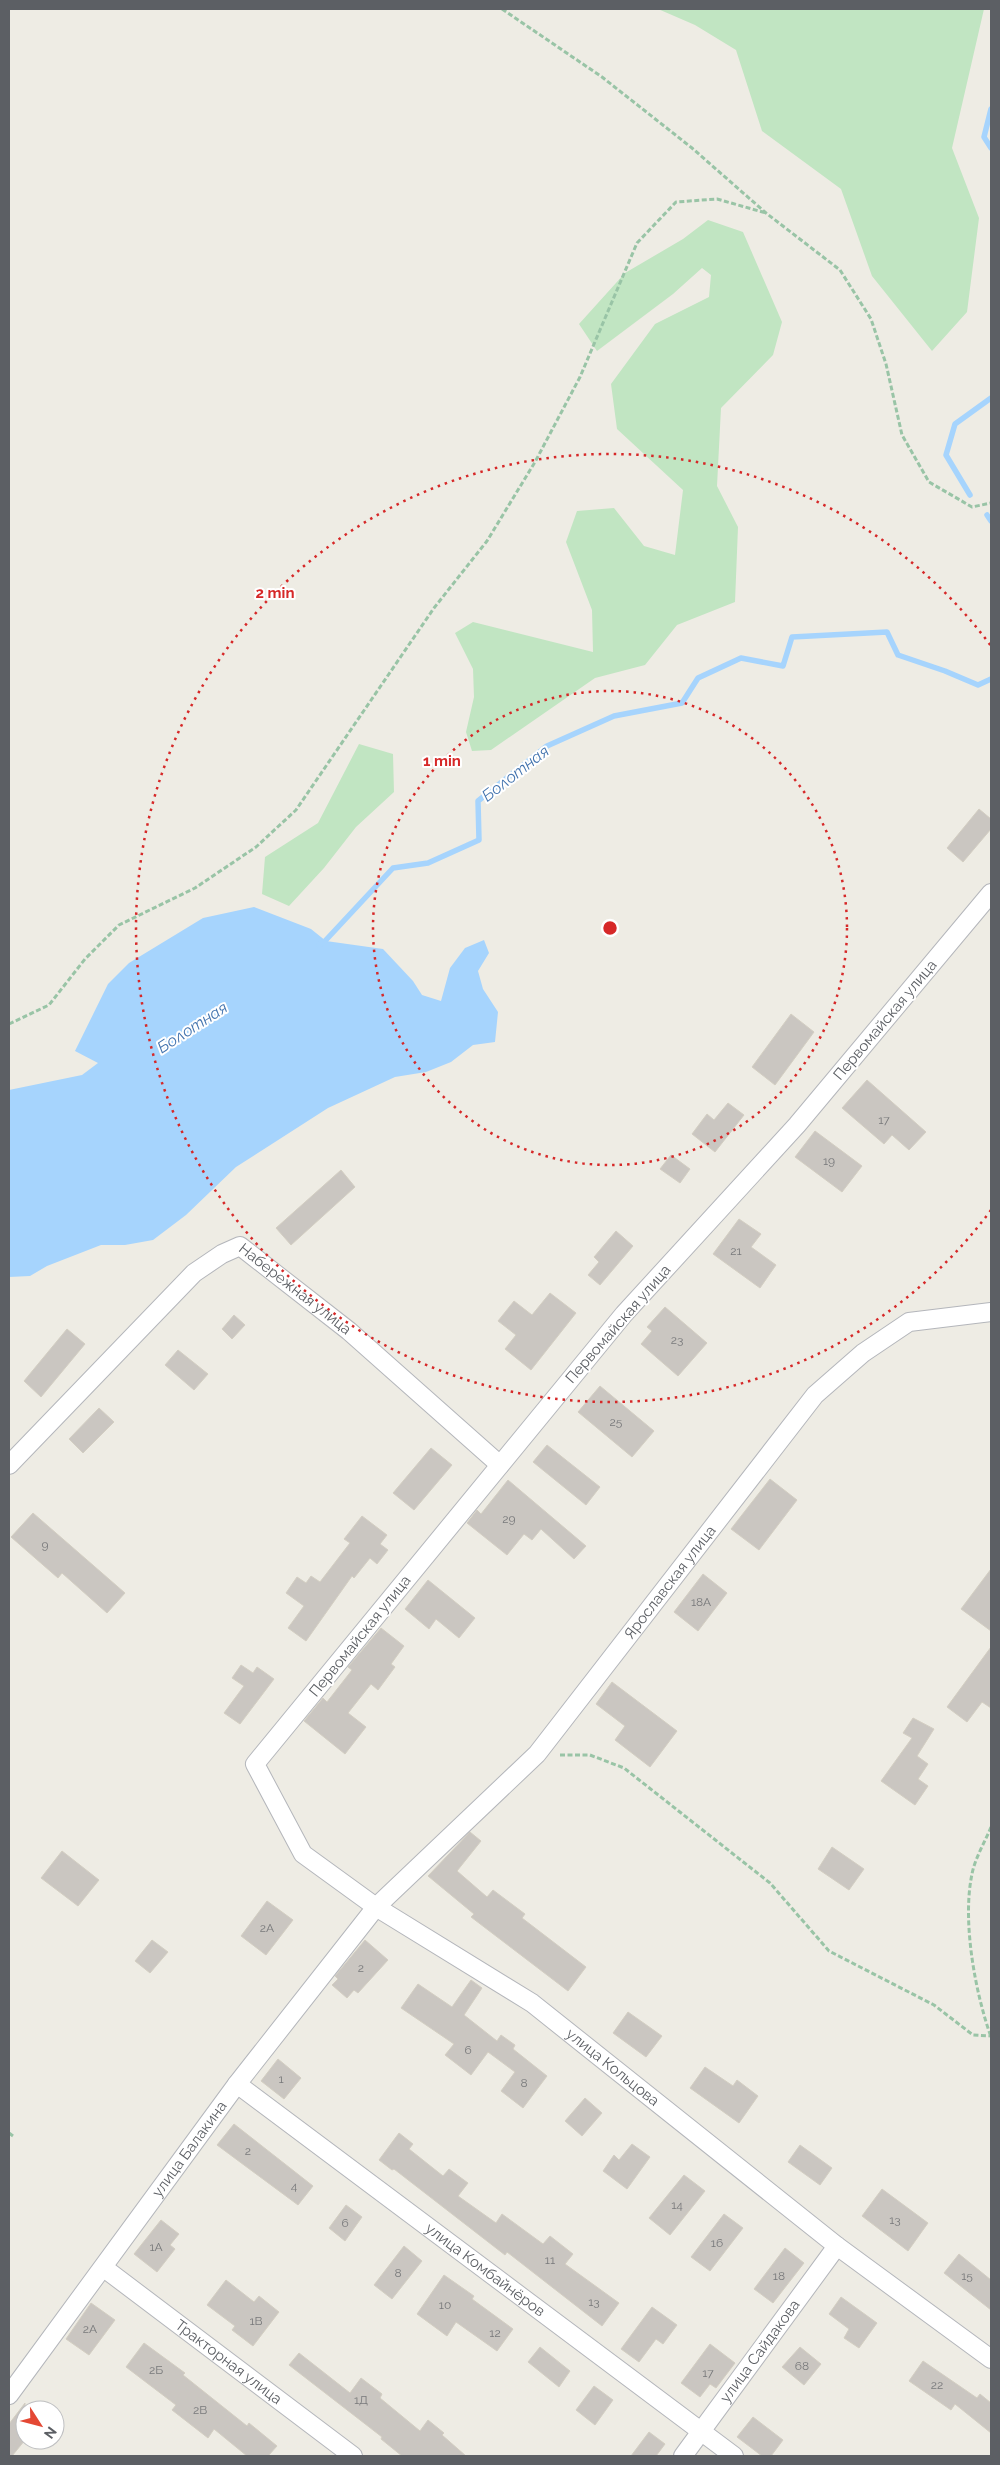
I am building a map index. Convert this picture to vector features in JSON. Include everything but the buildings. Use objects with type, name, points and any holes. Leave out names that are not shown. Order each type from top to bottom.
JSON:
[{"type":"street","name":"Первомайская улица","points":[[255,1764],[624,1314],[798,1126],[991,893]]},
{"type":"street","name":"Набережная улица","points":[[9,1465],[194,1273],[222,1254],[240,1246],[349,1331],[500,1465]]},
{"type":"street","name":"Ярославская улица","points":[[376,1907],[536,1754],[815,1395],[863,1354],[909,1322],[991,1312]]},
{"type":"street","name":"улица Кольцова","points":[[255,1764],[303,1854],[376,1907],[532,2003],[838,2246],[991,2359]]},
{"type":"street","name":"улица Балакина","points":[[9,2395],[104,2268],[237,2084],[376,1907]]},
{"type":"street","name":"улица Комбайнёров","points":[[237,2084],[734,2456]]},
{"type":"street","name":"улица Сайдакова","points":[[684,2456],[838,2246]]},
{"type":"street","name":"Тракторная улица","points":[[104,2268],[353,2456]]},
{"type":"path","points":[[502,9],[602,77],[692,148],[766,213],[840,270],[871,319],[886,364],[902,435],[929,482],[972,507],[991,503]]},
{"type":"path","points":[[9,1024],[49,1004],[85,959],[119,925],[195,888],[256,847],[296,810],[434,608],[487,541],[535,462],[580,377],[637,243],[676,202],[717,199],[766,213]]},
{"type":"path","points":[[536,1754],[590,1755],[624,1768],[770,1883],[829,1951],[934,2005],[973,2035],[991,2037],[974,1975],[968,1898],[972,1871],[991,1827]]},
{"type":"path","points":[[9,2133],[13,2136]]},
{"type":"green space","points":[[658,9],[984,9],[952,148],[979,218],[967,312],[932,351],[872,276],[841,189],[762,131],[736,50],[695,25]]},
{"type":"green space","points":[[708,220],[743,232],[782,322],[773,355],[721,408],[717,486],[738,527],[735,602],[677,625],[645,665],[595,678],[491,750],[472,751],[466,732],[474,697],[473,669],[455,633],[473,622],[593,652],[592,610],[566,542],[577,511],[614,508],[644,546],[675,555],[683,490],[617,429],[611,384],[655,324],[709,297],[711,275],[702,268],[673,294],[597,351],[579,324],[625,273],[683,239]]},
{"type":"green space","points":[[359,744],[393,754],[394,792],[356,827],[324,868],[289,906],[262,894],[265,857],[318,823]]},
{"type":"water","points":[[254,907],[311,929],[326,941],[383,949],[413,981],[422,995],[441,1001],[450,968],[465,948],[484,940],[489,953],[478,971],[483,989],[498,1012],[495,1042],[473,1045],[451,1062],[426,1072],[395,1077],[328,1108],[236,1167],[186,1215],[153,1240],[125,1245],[101,1245],[47,1266],[30,1276],[9,1277],[9,1090],[82,1075],[98,1063],[75,1051],[108,984],[129,963],[203,918]]},
{"type":"waterway","name":"Болотная","points":[[991,109],[984,137],[991,148]]},
{"type":"waterway","name":"Болотная","points":[[970,495],[946,455],[955,424],[991,398]]},
{"type":"waterway","name":"Болотная","points":[[987,515],[991,521]]},
{"type":"waterway","name":"Болотная","points":[[319,945],[325,941],[393,868],[428,863],[479,840],[478,801],[547,746],[614,716],[682,703],[698,678],[741,658],[783,666],[792,637],[887,632],[898,655],[945,671],[978,685],[991,679]]}]
